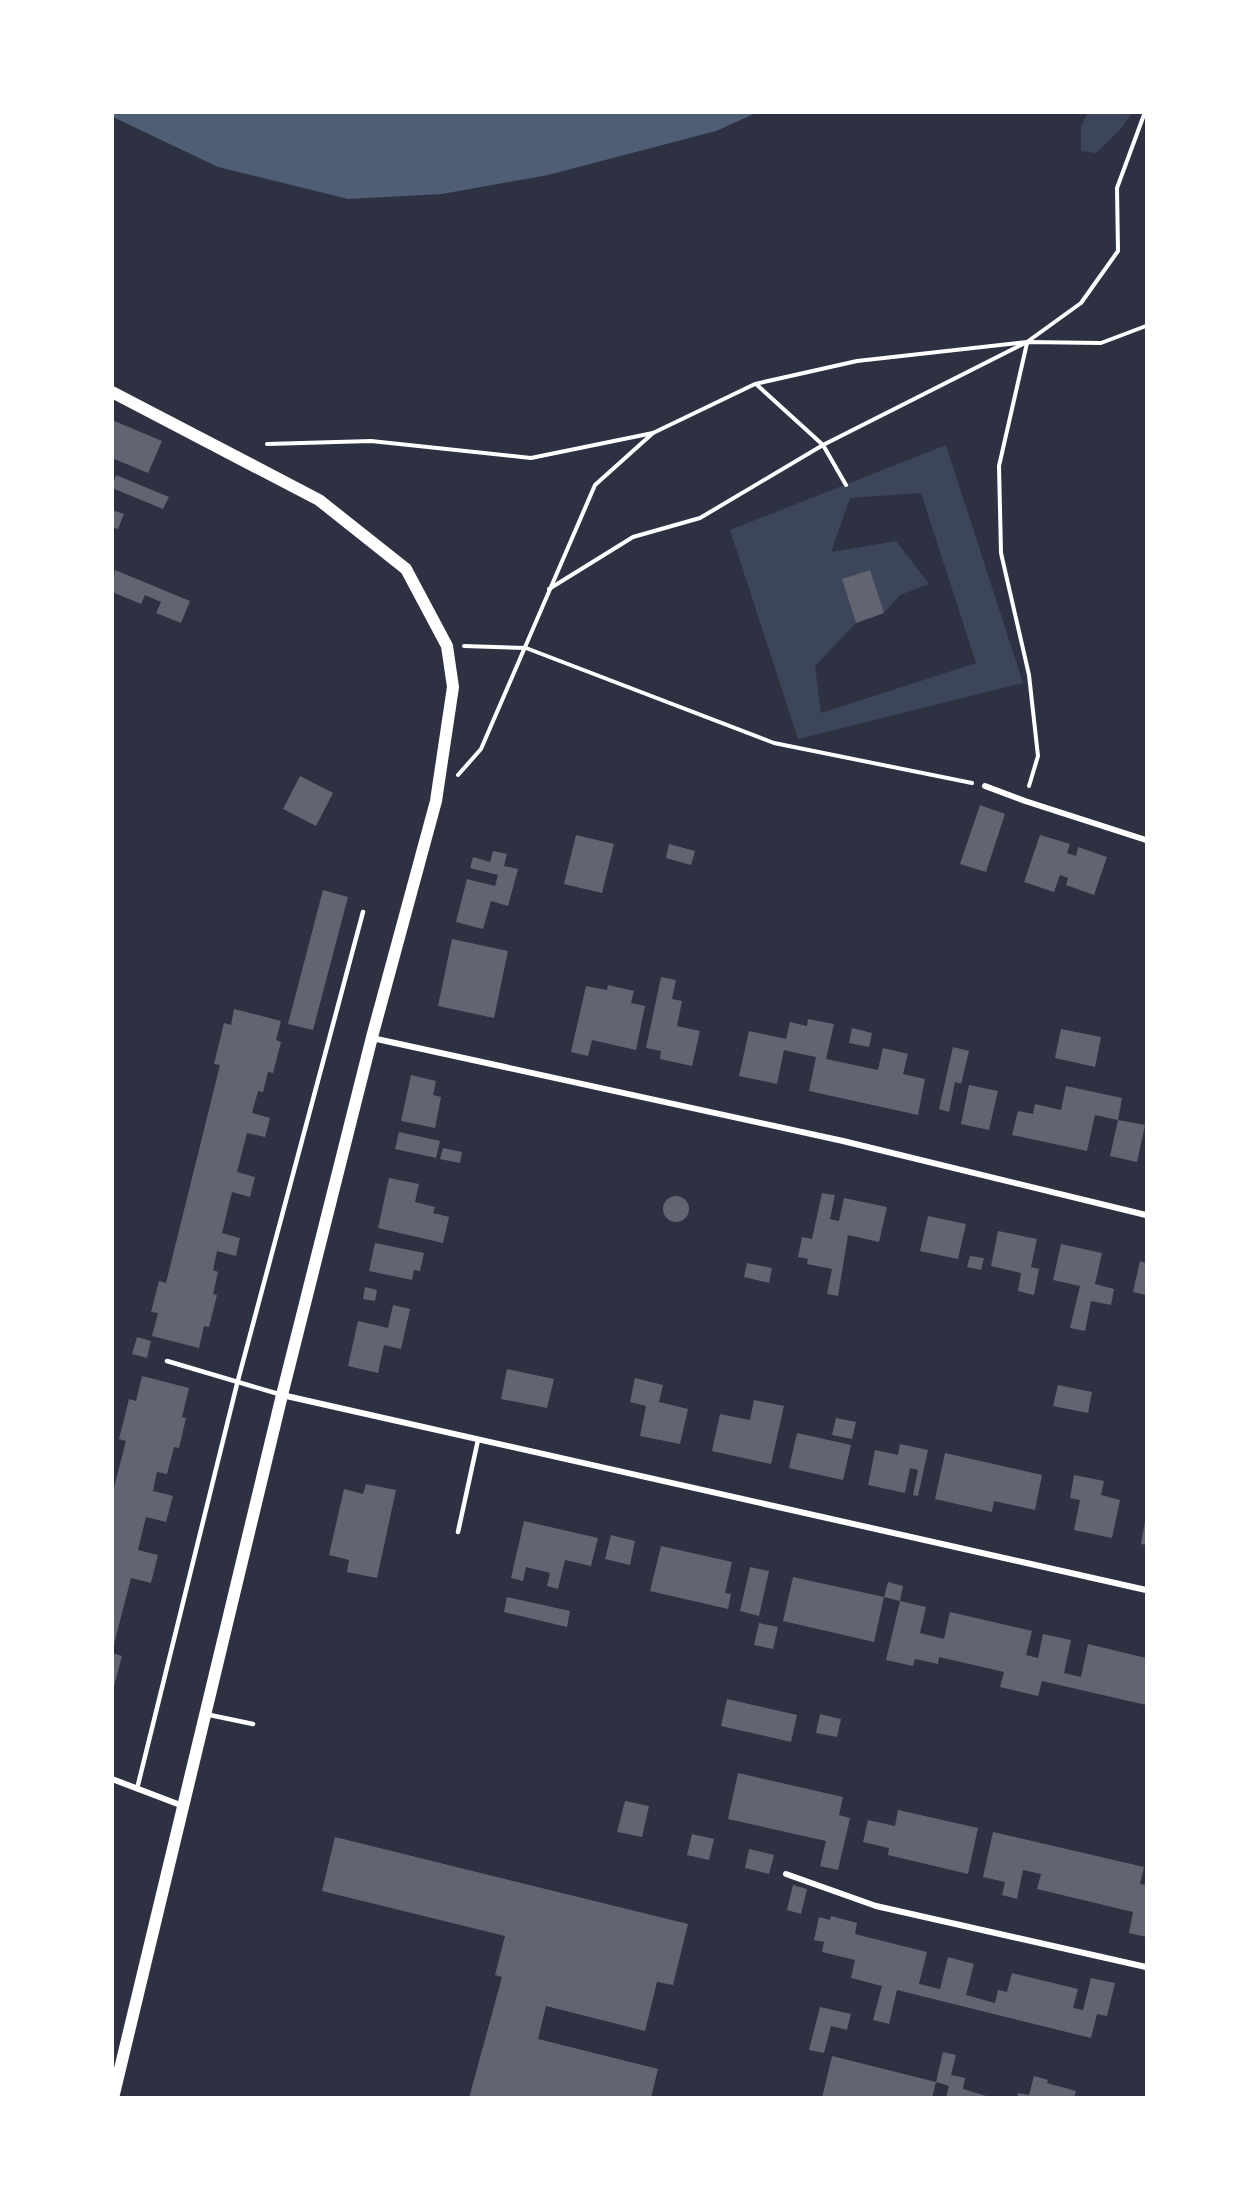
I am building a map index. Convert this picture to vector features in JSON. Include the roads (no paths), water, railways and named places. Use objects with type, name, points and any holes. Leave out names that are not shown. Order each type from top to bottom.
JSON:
[{"type":"main road","points":[[112,393],[319,500],[406,569],[447,646],[453,687],[436,801],[372,1037],[282,1395],[113,2097]]},
{"type":"street","points":[[985,786],[1146,840]]},
{"type":"street","points":[[372,1037],[843,1141],[1146,1215]]},
{"type":"street","points":[[282,1395],[1146,1590]]},
{"type":"street","points":[[112,1779],[183,1806]]},
{"type":"street","points":[[786,1874],[876,1906],[1146,1967]]},
{"type":"lane","points":[[137,1789],[237,1384],[363,912]]},
{"type":"lane","points":[[167,1361],[237,1384],[282,1395]]},
{"type":"lane","points":[[458,1532],[478,1440]]},
{"type":"lane","points":[[205,1714],[252,1725]]}]
